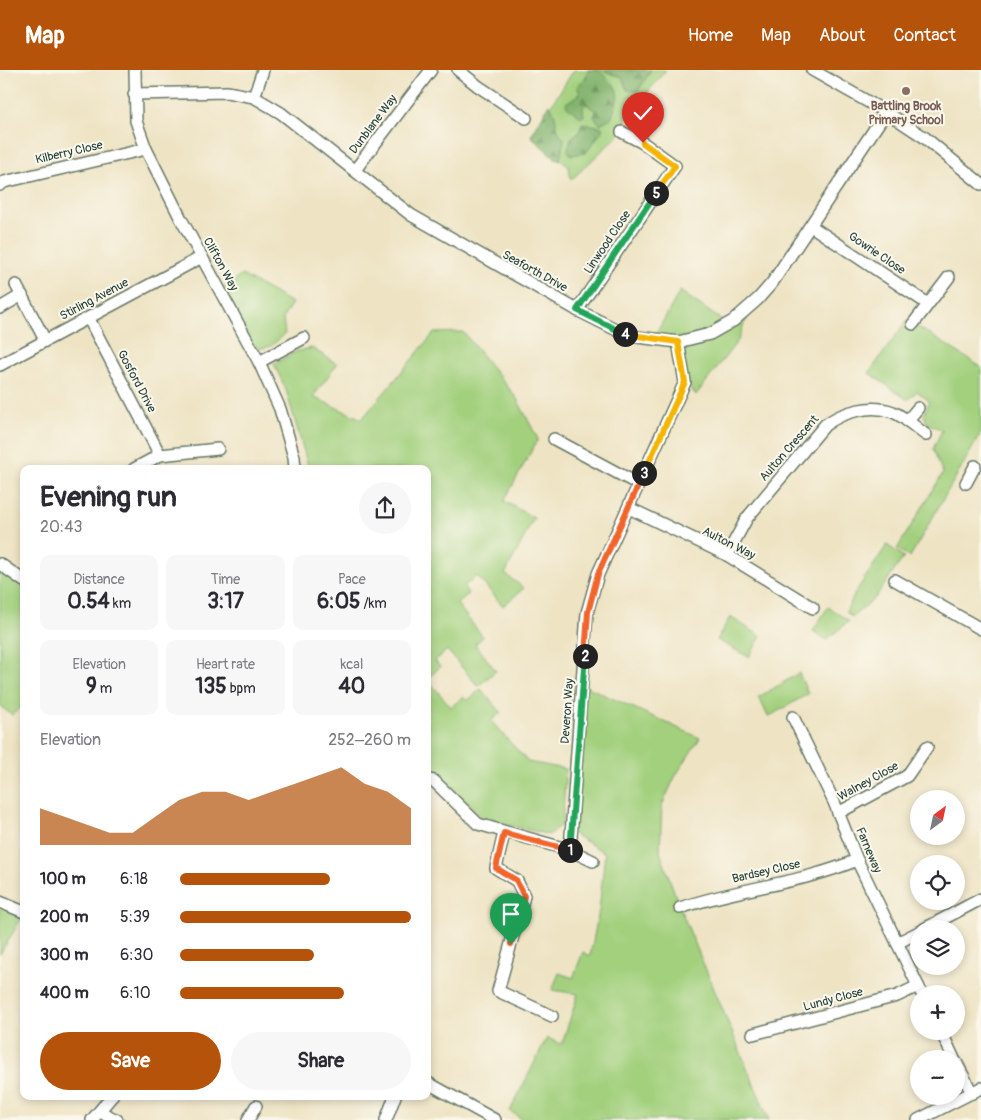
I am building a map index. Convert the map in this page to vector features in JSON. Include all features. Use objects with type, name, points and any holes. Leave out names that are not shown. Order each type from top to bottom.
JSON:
[{"type":"street","name":"Clifton Way","points":[[135,70],[136,121],[146,148],[259,362],[280,409],[295,465]]},
{"type":"street","points":[[254,97],[263,70]]},
{"type":"street","name":"Dunblane Way","points":[[355,170],[431,70]]},
{"type":"street","points":[[458,70],[478,86],[526,118]]},
{"type":"street","points":[[812,70],[886,112],[931,142],[981,184]]},
{"type":"street","name":"Seaforth Drive","points":[[134,94],[227,92],[254,97],[281,113],[410,215],[577,310],[629,336],[678,342],[718,329],[733,321],[758,299],[810,226],[886,112]]},
{"type":"street","name":"Linwood Close","points":[[577,310],[675,166],[643,143],[622,132]]},
{"type":"street","name":"Kilberry Close","points":[[0,185],[4,182],[146,148]]},
{"type":"street","name":"Gowrie Close","points":[[810,226],[928,304]]},
{"type":"street","name":"Stirling Avenue","points":[[0,365],[202,257]]},
{"type":"street","points":[[913,324],[949,277]]},
{"type":"street","points":[[0,308],[19,290],[45,340]]},
{"type":"street","name":"Gosford Drive","points":[[89,319],[160,455]]},
{"type":"street","points":[[259,362],[304,338]]},
{"type":"street","name":"Deveron Way","points":[[570,850],[588,612],[598,574],[685,382],[678,342]]},
{"type":"street","points":[[907,421],[918,408]]},
{"type":"street","name":"Aulton Crescent","points":[[726,555],[746,518],[825,425],[834,418],[858,410],[878,409],[894,412],[926,435]]},
{"type":"street","points":[[554,439],[638,484]]},
{"type":"street","points":[[141,465],[160,455],[218,450]]},
{"type":"street","points":[[966,482],[979,464]]},
{"type":"street","name":"Aulton Way","points":[[629,508],[726,555],[813,608]]},
{"type":"street","points":[[0,564],[20,578]]},
{"type":"street","points":[[895,580],[981,629]]},
{"type":"street","name":"Farneway","points":[[793,717],[838,813],[857,860],[918,985]]},
{"type":"street","name":"Walney Close","points":[[838,813],[907,776],[927,747]]},
{"type":"street","points":[[431,780],[434,781],[478,824],[504,833],[570,850],[593,861]]},
{"type":"street","points":[[504,833],[496,868],[516,880],[524,896],[498,991],[552,1016]]},
{"type":"street","name":"Bardsey Close","points":[[680,908],[712,897],[832,870],[857,860]]},
{"type":"street","points":[[942,920],[981,900]]},
{"type":"street","points":[[0,902],[20,910]]},
{"type":"street","points":[[897,943],[910,936]]},
{"type":"street","name":"Lundy Close","points":[[753,1034],[910,993]]},
{"type":"street","points":[[918,1120],[976,1090],[965,1075]]},
{"type":"street","points":[[431,1085],[495,1120]]},
{"type":"street","points":[[109,1100],[96,1116],[117,1120]]},
{"type":"street","points":[[386,1120],[394,1100]]},
{"type":"street","points":[[248,1120],[256,1106]]},
{"type":"green space","points":[[574,70],[666,70],[626,119],[622,132],[571,180],[569,167],[531,136]]},
{"type":"green space","points":[[588,70],[598,70],[615,86],[617,91],[617,102],[611,118],[600,124],[594,117],[596,111],[586,104],[583,107],[584,116],[581,117],[567,107],[566,103],[580,94],[577,86],[585,79]]},
{"type":"green space","points":[[602,70],[651,70],[638,91],[627,90],[622,78]]},
{"type":"green space","points":[[549,104],[554,113],[558,130],[564,139],[560,160],[553,157],[531,136]]},
{"type":"green space","points":[[582,123],[602,127],[602,131],[586,153],[571,155],[568,150],[571,138],[579,132]]},
{"type":"green space","points":[[242,275],[292,303],[283,318],[285,334],[271,346],[253,350],[220,290]]},
{"type":"green space","points":[[680,291],[727,324],[749,307],[739,339],[696,395],[687,384],[678,342],[653,339]]},
{"type":"green space","points":[[907,320],[981,367],[981,433],[910,557],[897,549],[943,473],[933,449],[942,430],[927,423],[924,415],[929,401],[917,391],[908,400],[869,373]]},
{"type":"green space","points":[[463,332],[516,397],[538,439],[504,501],[534,518],[505,574],[524,588],[503,606],[477,576],[464,586],[468,594],[457,604],[483,637],[475,644],[496,671],[478,686],[447,650],[435,661],[440,667],[431,675],[431,465],[308,465],[286,390],[274,364],[297,351],[312,348],[337,364],[313,397],[362,419],[434,333]]},
{"type":"green space","points":[[887,545],[904,557],[875,598],[852,617],[846,612],[855,593]]},
{"type":"green space","points":[[0,568],[20,583],[20,708],[12,715],[0,706]]},
{"type":"green space","points":[[828,607],[849,621],[826,640],[813,631]]},
{"type":"green space","points":[[730,617],[761,636],[749,657],[717,640]]},
{"type":"green space","points":[[799,673],[808,694],[768,717],[759,697]]},
{"type":"green space","points":[[431,684],[451,707],[463,697],[467,701],[481,689],[501,712],[491,721],[528,762],[566,769],[562,824],[549,835],[482,818],[437,775],[431,774]]},
{"type":"green space","points":[[583,685],[700,738],[676,775],[662,805],[660,852],[680,908],[769,1120],[523,1120],[510,1111],[547,1038],[562,1044],[578,994],[552,990],[559,973],[573,978],[583,952],[590,956],[599,911],[605,853],[572,833]]},
{"type":"green space","points":[[0,903],[20,912],[20,921],[0,954]]},
{"type":"place","name":"Battling Brook Primary School","points":[[906,91]]},
{"type":"route","points":[[511,944],[524,896],[516,880],[496,868],[504,833],[570,850],[588,612],[598,574],[685,382],[678,342],[629,336],[577,310],[675,166],[643,143]]}]
